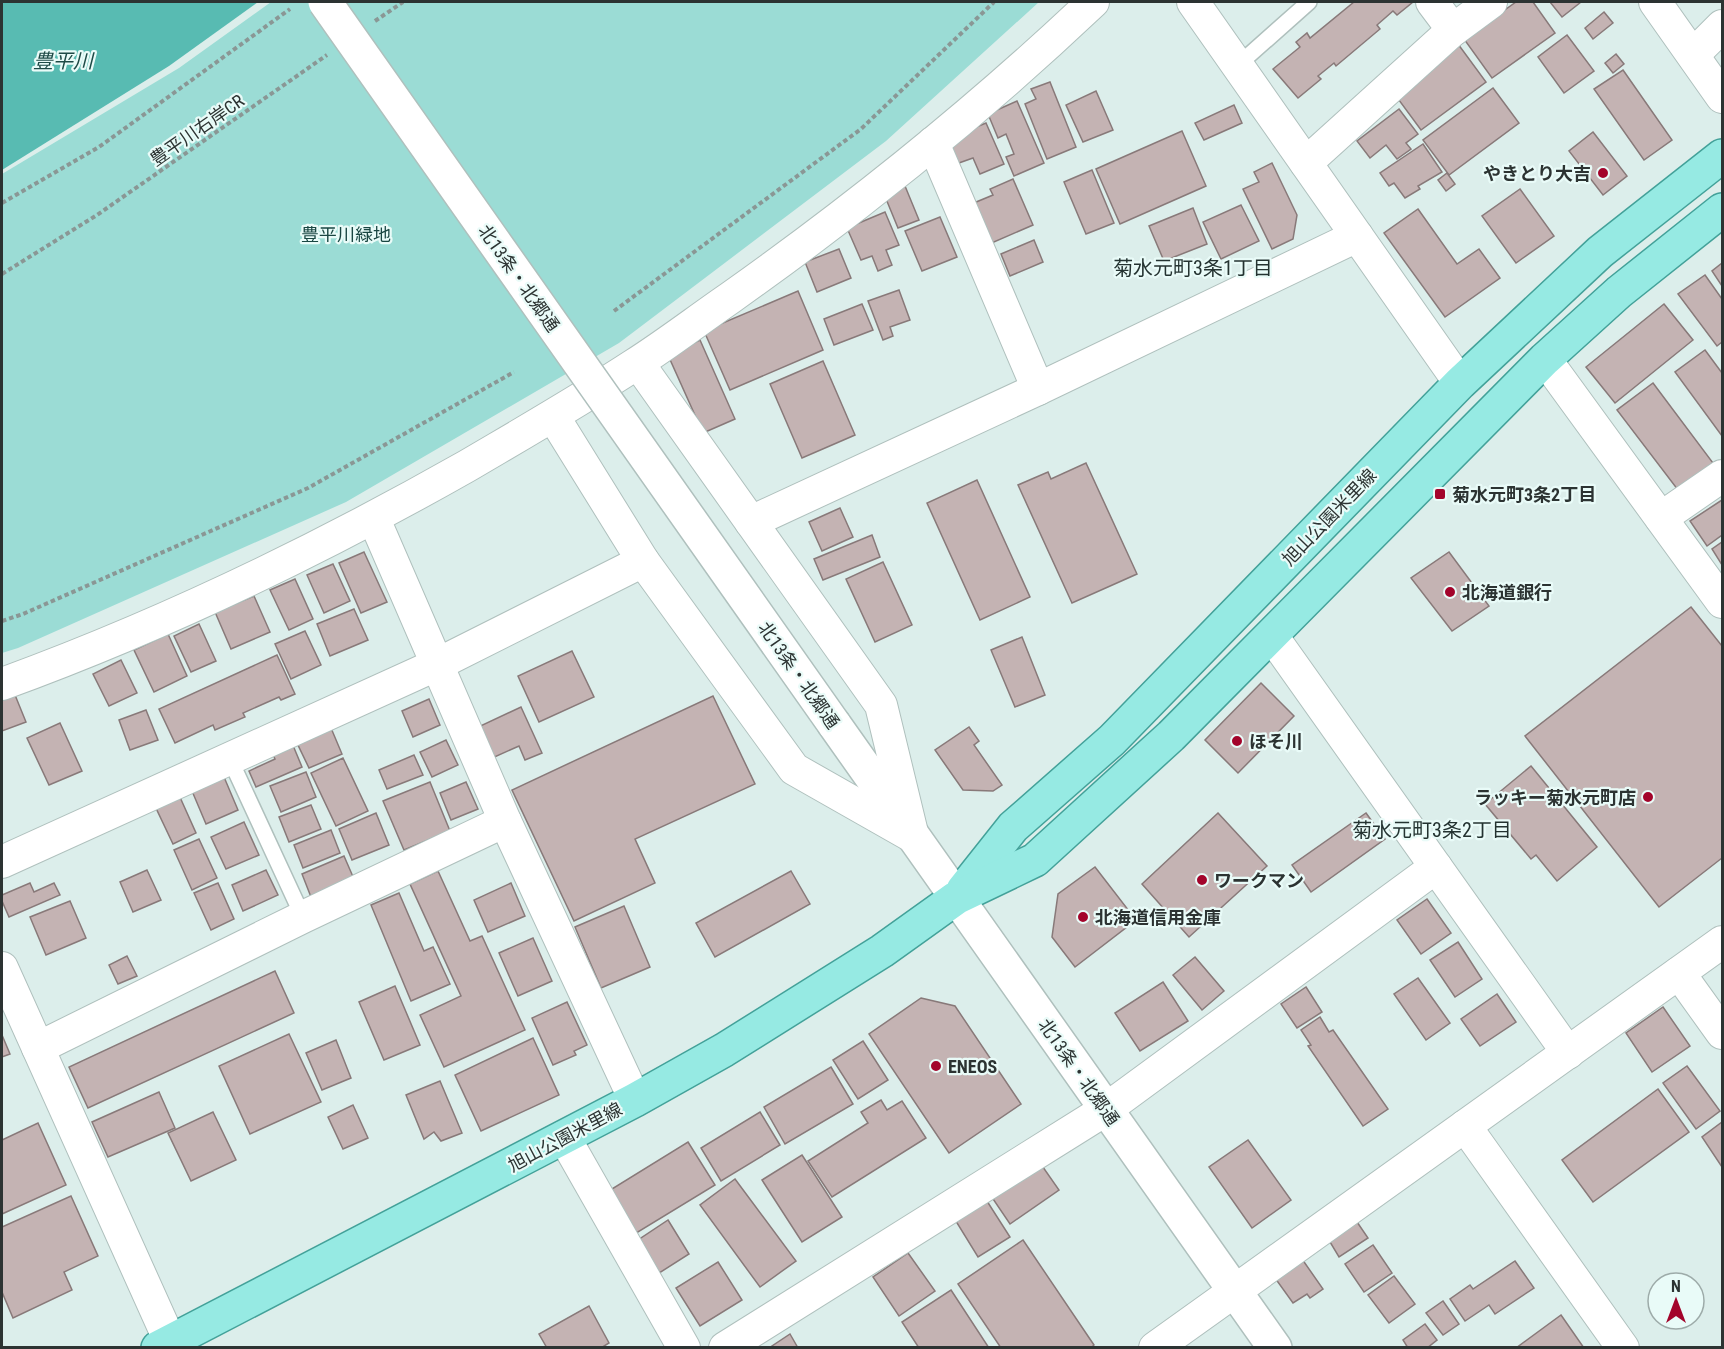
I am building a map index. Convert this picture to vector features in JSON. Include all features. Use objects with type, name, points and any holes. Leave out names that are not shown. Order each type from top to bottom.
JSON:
[{"type":"main road","name":"旭山公園米里線","points":[[956,898],[1013,828],[1112,740],[1460,383],[1600,252],[1722,156]]},
{"type":"main road","name":"旭山公園米里線","points":[[167,1345],[635,1100],[724,1050],[882,951],[956,898],[1035,860],[1171,736],[1545,359],[1619,292],[1722,210]]},
{"type":"street","name":"北13条・北郷通","points":[[325,2],[1105,1110],[1275,1347]]},
{"type":"street","points":[[2,684],[60,663],[198,605],[374,519],[553,416],[638,363],[772,268],[933,143],[1093,2]]},
{"type":"street","points":[[1195,2],[1460,383]]},
{"type":"street","points":[[1432,2],[1453,30]]},
{"type":"street","points":[[1306,163],[1453,30],[1491,2]]},
{"type":"street","points":[[1655,2],[1722,97]]},
{"type":"street","points":[[1693,55],[1722,26]]},
{"type":"street","points":[[933,143],[1038,389]]},
{"type":"street","points":[[751,522],[1038,389],[1357,236]]},
{"type":"street","points":[[1545,359],[1722,602]]},
{"type":"street","points":[[638,363],[881,705],[912,836]]},
{"type":"street","points":[[553,416],[643,561],[794,769],[912,836]]},
{"type":"street","points":[[1660,518],[1722,476]]},
{"type":"street","points":[[374,519],[505,821],[635,1100]]},
{"type":"street","points":[[2,862],[438,664],[643,561]]},
{"type":"street","points":[[1272,636],[1568,1053]]},
{"type":"street","points":[[38,1048],[303,917],[505,821]]},
{"type":"street","points":[[725,1347],[1105,1110],[1436,867]]},
{"type":"street","points":[[1155,1347],[1722,942]]},
{"type":"street","points":[[2,968],[167,1345]]},
{"type":"street","points":[[1680,973],[1722,1033]]},
{"type":"street","points":[[1465,1126],[1623,1347]]},
{"type":"street","points":[[564,1137],[684,1347]]},
{"type":"lane","points":[[1238,65],[1309,2]]},
{"type":"lane","points":[[229,757],[303,917]]},
{"type":"path","points":[[374,22],[403,2]]},
{"type":"path","points":[[614,311],[861,129],[994,2]]},
{"type":"path","points":[[2,203],[99,147],[290,9]]},
{"type":"path","name":"豊平川右岸CR","points":[[2,274],[97,215],[334,50]]},
{"type":"path","points":[[2,621],[23,614],[308,488],[514,372]]},
{"type":"green space","name":"豊平川緑地","points":[[271,2],[1039,2],[886,141],[619,343],[346,502],[18,648],[2,653],[2,174],[179,68]]},
{"type":"water","name":"豊平川","points":[[2,2],[258,2],[169,66],[2,170]]},
{"type":"building","points":[[1354,2],[1413,2],[1397,15],[1393,11],[1377,25],[1380,29],[1336,66],[1334,63],[1318,76],[1321,79],[1298,98],[1273,69],[1300,47],[1296,42],[1307,33],[1310,38]]},
{"type":"building","points":[[1516,2],[1533,2],[1555,33],[1492,78],[1464,39]]},
{"type":"building","points":[[1550,2],[1581,2],[1562,17]]},
{"type":"building","points":[[1604,12],[1613,23],[1593,39],[1585,28]]},
{"type":"building","points":[[1567,35],[1594,71],[1564,93],[1538,57]]},
{"type":"building","points":[[1458,44],[1486,82],[1421,130],[1393,92]]},
{"type":"building","points":[[1616,54],[1624,64],[1613,73],[1605,63]]},
{"type":"building","points":[[1623,70],[1672,140],[1644,160],[1594,89]]},
{"type":"building","points":[[1050,82],[1076,147],[1047,159],[1025,104],[1036,99],[1031,89]]},
{"type":"building","points":[[1493,88],[1519,123],[1449,175],[1423,140]]},
{"type":"building","points":[[1096,91],[1113,130],[1083,142],[1066,105]]},
{"type":"building","points":[[1017,101],[1044,163],[1014,176],[1006,157],[1014,154],[1006,134],[998,138],[988,114]]},
{"type":"building","points":[[1234,105],[1242,123],[1204,140],[1195,123]]},
{"type":"building","points":[[1399,109],[1418,134],[1406,143],[1411,149],[1397,159],[1386,145],[1370,158],[1357,141]]},
{"type":"building","points":[[986,123],[1004,164],[980,174],[973,158],[956,164],[945,140]]},
{"type":"building","points":[[1182,131],[1206,186],[1120,224],[1096,169]]},
{"type":"building","points":[[1593,132],[1627,176],[1603,195],[1569,151]]},
{"type":"building","points":[[1423,144],[1442,172],[1418,186],[1420,189],[1405,198],[1394,183],[1389,186],[1380,173]]},
{"type":"building","points":[[1272,163],[1297,215],[1293,239],[1272,249],[1243,189],[1259,182],[1254,172]]},
{"type":"building","points":[[1092,170],[1114,223],[1086,234],[1064,182]]},
{"type":"building","points":[[1447,173],[1455,184],[1446,191],[1438,180]]},
{"type":"building","points":[[1013,179],[1033,225],[987,245],[969,205],[993,195],[990,189]]},
{"type":"building","points":[[905,186],[919,220],[898,228],[884,194]]},
{"type":"building","points":[[1520,189],[1554,236],[1516,263],[1482,216]]},
{"type":"building","points":[[1241,205],[1259,241],[1221,259],[1203,222]]},
{"type":"building","points":[[1193,208],[1207,244],[1164,261],[1149,226]]},
{"type":"building","points":[[1418,209],[1457,264],[1479,249],[1500,278],[1445,317],[1384,233]]},
{"type":"building","points":[[885,212],[899,245],[886,250],[892,265],[878,271],[872,256],[861,260],[847,228]]},
{"type":"building","points":[[940,217],[957,257],[922,271],[905,231]]},
{"type":"building","points":[[1034,240],[1043,262],[1010,276],[1001,254]]},
{"type":"building","points":[[839,249],[851,278],[817,292],[805,262]]},
{"type":"building","points":[[1722,263],[1722,286],[1712,271]]},
{"type":"building","points":[[1705,275],[1722,299],[1722,342],[1717,346],[1678,294]]},
{"type":"building","points":[[899,290],[910,320],[890,327],[893,336],[883,340],[868,301]]},
{"type":"building","points":[[798,291],[823,350],[730,390],[704,331]]},
{"type":"building","points":[[862,304],[873,330],[834,345],[824,319]]},
{"type":"building","points":[[1664,304],[1693,340],[1615,403],[1586,367]]},
{"type":"building","points":[[700,340],[735,419],[703,433],[668,355]]},
{"type":"building","points":[[1705,350],[1722,373],[1722,436],[1675,372]]},
{"type":"building","points":[[823,361],[855,435],[802,458],[770,384]]},
{"type":"building","points":[[1653,383],[1713,463],[1678,490],[1617,410]]},
{"type":"building","points":[[1086,463],[1137,574],[1072,603],[1018,485],[1048,472],[1051,479]]},
{"type":"building","points":[[977,480],[1030,597],[980,620],[927,503]]},
{"type":"building","points":[[1722,500],[1722,535],[1707,546],[1690,521]]},
{"type":"building","points":[[840,508],[853,537],[822,551],[809,522]]},
{"type":"building","points":[[872,535],[880,557],[823,580],[814,559]]},
{"type":"building","points":[[1722,542],[1722,565],[1712,549]]},
{"type":"building","points":[[364,552],[387,602],[361,613],[339,563]]},
{"type":"building","name":"北海道銀行","points":[[1449,552],[1489,606],[1452,631],[1411,578]]},
{"type":"building","points":[[883,562],[912,625],[875,642],[846,579]]},
{"type":"building","points":[[333,564],[350,601],[324,613],[307,575]]},
{"type":"building","points":[[295,579],[313,619],[289,630],[270,590]]},
{"type":"building","points":[[254,596],[270,632],[231,649],[215,612]]},
{"type":"building","name":"ラッキー菊水元町店","points":[[1691,607],[1722,646],[1722,858],[1659,907],[1525,736]]},
{"type":"building","points":[[354,609],[368,640],[330,656],[317,624]]},
{"type":"building","points":[[199,624],[216,661],[191,672],[174,636]]},
{"type":"building","points":[[305,631],[321,665],[291,679],[275,644]]},
{"type":"building","points":[[168,634],[187,676],[154,692],[134,650]]},
{"type":"building","points":[[1022,637],[1045,695],[1015,707],[991,650]]},
{"type":"building","points":[[572,651],[594,697],[539,722],[518,676]]},
{"type":"building","points":[[277,655],[295,694],[281,700],[279,697],[243,713],[245,717],[215,730],[213,725],[175,743],[159,709]]},
{"type":"building","points":[[121,660],[137,693],[109,706],[93,674]]},
{"type":"building","points":[[1261,683],[1294,716],[1238,773],[1205,740]]},
{"type":"building","points":[[15,695],[26,722],[2,731],[2,700]]},
{"type":"building","points":[[713,696],[755,784],[635,839],[655,883],[574,921],[512,790]]},
{"type":"building","points":[[429,699],[440,725],[413,737],[402,711]]},
{"type":"building","points":[[521,707],[542,753],[525,760],[519,746],[490,759],[476,728]]},
{"type":"building","points":[[146,710],[158,740],[130,750],[119,720]]},
{"type":"building","points":[[60,723],[82,771],[49,785],[27,738]]},
{"type":"building","points":[[969,727],[979,741],[974,745],[1002,785],[993,791],[963,790],[935,750]]},
{"type":"building","points":[[331,728],[342,754],[309,768],[297,743]]},
{"type":"building","points":[[446,740],[458,765],[432,777],[420,752]]},
{"type":"building","points":[[292,743],[302,767],[256,787],[249,771],[275,759],[272,752]]},
{"type":"building","points":[[414,755],[423,775],[387,789],[379,770]]},
{"type":"building","points":[[343,758],[368,811],[336,826],[311,773]]},
{"type":"building","points":[[1531,766],[1597,847],[1557,881],[1536,855],[1531,859],[1485,804]]},
{"type":"building","points":[[306,772],[316,797],[281,812],[270,786]]},
{"type":"building","points":[[224,777],[238,810],[206,824],[192,791]]},
{"type":"building","points":[[430,782],[450,831],[404,850],[383,801]]},
{"type":"building","points":[[466,782],[478,809],[451,820],[440,793]]},
{"type":"building","points":[[179,795],[196,833],[173,844],[155,806]]},
{"type":"building","points":[[311,805],[321,829],[289,842],[279,817]]},
{"type":"building","points":[[376,813],[389,845],[352,860],[339,829]]},
{"type":"building","points":[[1218,813],[1267,866],[1189,937],[1142,884]]},
{"type":"building","points":[[1366,813],[1385,839],[1311,892],[1292,865]]},
{"type":"building","points":[[244,822],[259,855],[226,869],[211,837]]},
{"type":"building","points":[[331,830],[340,853],[303,868],[294,845]]},
{"type":"building","points":[[199,839],[217,878],[192,890],[174,850]]},
{"type":"building","points":[[344,856],[354,879],[311,897],[302,874]]},
{"type":"building","points":[[1095,867],[1136,920],[1075,967],[1052,937],[1058,894]]},
{"type":"building","points":[[147,870],[161,900],[133,912],[120,882]]},
{"type":"building","points":[[266,870],[278,895],[243,911],[232,885]]},
{"type":"building","points":[[438,871],[470,941],[482,936],[525,1030],[444,1067],[420,1015],[461,996],[410,884]]},
{"type":"building","points":[[791,871],[810,904],[715,957],[696,923]]},
{"type":"building","points":[[30,883],[34,892],[54,883],[60,895],[9,917],[2,901],[2,895]]},
{"type":"building","points":[[218,883],[234,919],[211,930],[194,893]]},
{"type":"building","points":[[511,883],[525,916],[488,932],[474,900]]},
{"type":"building","points":[[399,893],[424,951],[433,947],[450,984],[411,1001],[371,905]]},
{"type":"building","points":[[1427,899],[1451,933],[1421,954],[1397,920]]},
{"type":"building","points":[[70,901],[86,938],[46,955],[30,917]]},
{"type":"building","points":[[624,906],[650,967],[601,988],[575,927]]},
{"type":"building","points":[[533,938],[552,981],[518,996],[499,953]]},
{"type":"building","points":[[1458,942],[1482,979],[1455,997],[1430,960]]},
{"type":"building","points":[[127,956],[137,976],[118,984],[109,965]]},
{"type":"building","points":[[1195,957],[1224,991],[1202,1010],[1173,975]]},
{"type":"building","points":[[275,971],[294,1013],[88,1108],[69,1067]]},
{"type":"building","points":[[1418,978],[1450,1023],[1426,1040],[1394,994]]},
{"type":"building","points":[[1163,982],[1188,1021],[1140,1051],[1115,1013]]},
{"type":"building","points":[[395,986],[420,1045],[384,1060],[359,1002]]},
{"type":"building","points":[[1306,987],[1322,1012],[1297,1028],[1281,1004]]},
{"type":"building","points":[[1497,994],[1516,1022],[1480,1046],[1461,1019]]},
{"type":"building","points":[[921,998],[955,1006],[1021,1104],[949,1153],[869,1034]]},
{"type":"building","points":[[567,1002],[587,1045],[574,1051],[576,1055],[553,1065],[532,1018]]},
{"type":"building","points":[[1663,1007],[1690,1046],[1652,1072],[1626,1033]]},
{"type":"building","points":[[1320,1017],[1329,1032],[1333,1030],[1388,1109],[1363,1126],[1308,1046],[1311,1045],[1301,1030]]},
{"type":"building","points":[[289,1034],[321,1102],[250,1134],[219,1066]]},
{"type":"building","points":[[2,1035],[10,1054],[2,1057]]},
{"type":"building","points":[[533,1038],[559,1095],[481,1131],[455,1075]]},
{"type":"building","points":[[336,1040],[351,1078],[322,1090],[306,1053]]},
{"type":"building","points":[[863,1041],[888,1080],[858,1099],[833,1060]]},
{"type":"building","points":[[1687,1066],[1720,1111],[1696,1129],[1663,1083]]},
{"type":"building","points":[[831,1067],[853,1104],[785,1144],[764,1107]]},
{"type":"building","points":[[440,1081],[462,1133],[441,1141],[434,1132],[424,1139],[406,1095]]},
{"type":"building","points":[[1658,1089],[1689,1132],[1593,1202],[1562,1160]]},
{"type":"building","points":[[159,1092],[175,1128],[108,1157],[92,1122]]},
{"type":"building","points":[[881,1100],[887,1110],[902,1101],[926,1138],[832,1197],[808,1161],[868,1123],[861,1112]]},
{"type":"building","points":[[353,1105],[368,1138],[343,1149],[328,1117]]},
{"type":"building","points":[[213,1112],[236,1160],[191,1181],[168,1133]]},
{"type":"building","points":[[760,1112],[780,1145],[721,1181],[701,1148]]},
{"type":"building","points":[[1722,1122],[1722,1167],[1702,1137]]},
{"type":"building","points":[[38,1123],[66,1185],[2,1214],[2,1140]]},
{"type":"building","points":[[1248,1140],[1291,1200],[1252,1228],[1209,1167]]},
{"type":"building","points":[[688,1142],[715,1185],[633,1235],[607,1192]]},
{"type":"building","points":[[802,1155],[842,1217],[802,1242],[762,1180]]},
{"type":"building","points":[[1038,1160],[1059,1190],[1010,1224],[989,1193]]},
{"type":"building","points":[[735,1179],[796,1261],[760,1287],[700,1205]]},
{"type":"building","points":[[71,1196],[98,1256],[64,1272],[72,1290],[13,1318],[2,1292],[2,1227]]},
{"type":"building","points":[[985,1198],[1010,1237],[978,1257],[954,1218]]},
{"type":"building","points":[[1355,1219],[1368,1238],[1339,1257],[1327,1237]]},
{"type":"building","points":[[668,1220],[689,1254],[656,1275],[635,1242]]},
{"type":"building","points":[[1023,1240],[1094,1345],[1091,1348],[1001,1348],[958,1284]]},
{"type":"building","points":[[1373,1245],[1392,1273],[1364,1292],[1345,1264]]},
{"type":"building","points":[[908,1253],[935,1291],[899,1316],[873,1277]]},
{"type":"building","points":[[1302,1259],[1323,1289],[1310,1298],[1307,1294],[1293,1303],[1275,1278]]},
{"type":"building","points":[[1515,1261],[1534,1288],[1495,1314],[1489,1305],[1465,1321],[1450,1299],[1470,1285],[1473,1289]]},
{"type":"building","points":[[718,1262],[742,1300],[700,1326],[676,1288]]},
{"type":"building","points":[[1394,1276],[1415,1304],[1389,1323],[1368,1295]]},
{"type":"building","points":[[951,1290],[989,1348],[919,1348],[902,1322]]},
{"type":"building","points":[[1443,1301],[1459,1324],[1443,1335],[1426,1313]]},
{"type":"building","points":[[589,1306],[609,1343],[601,1348],[547,1348],[539,1334]]},
{"type":"building","points":[[1561,1315],[1584,1348],[1516,1348]]},
{"type":"building","points":[[1425,1324],[1437,1340],[1427,1348],[1408,1348],[1403,1340]]},
{"type":"building","points":[[790,1334],[798,1348],[769,1348]]},
{"type":"place","name":"やきとり大吉","points":[[1603,173]]},
{"type":"place","name":"菊水元町3条2丁目","points":[[1440,494]]},
{"type":"place","name":"北海道銀行","points":[[1450,592]]},
{"type":"place","name":"ほそ川","points":[[1237,741]]},
{"type":"place","name":"ラッキー菊水元町店","points":[[1648,797]]},
{"type":"place","name":"ワークマン","points":[[1202,880]]},
{"type":"place","name":"北海道信用金庫","points":[[1083,917]]},
{"type":"place","name":"ENEOS","points":[[936,1066]]},
{"type":"district","name":"菊水元町3条1丁目","points":[[1193,268]]},
{"type":"district","name":"菊水元町3条2丁目","points":[[1432,830]]}]
